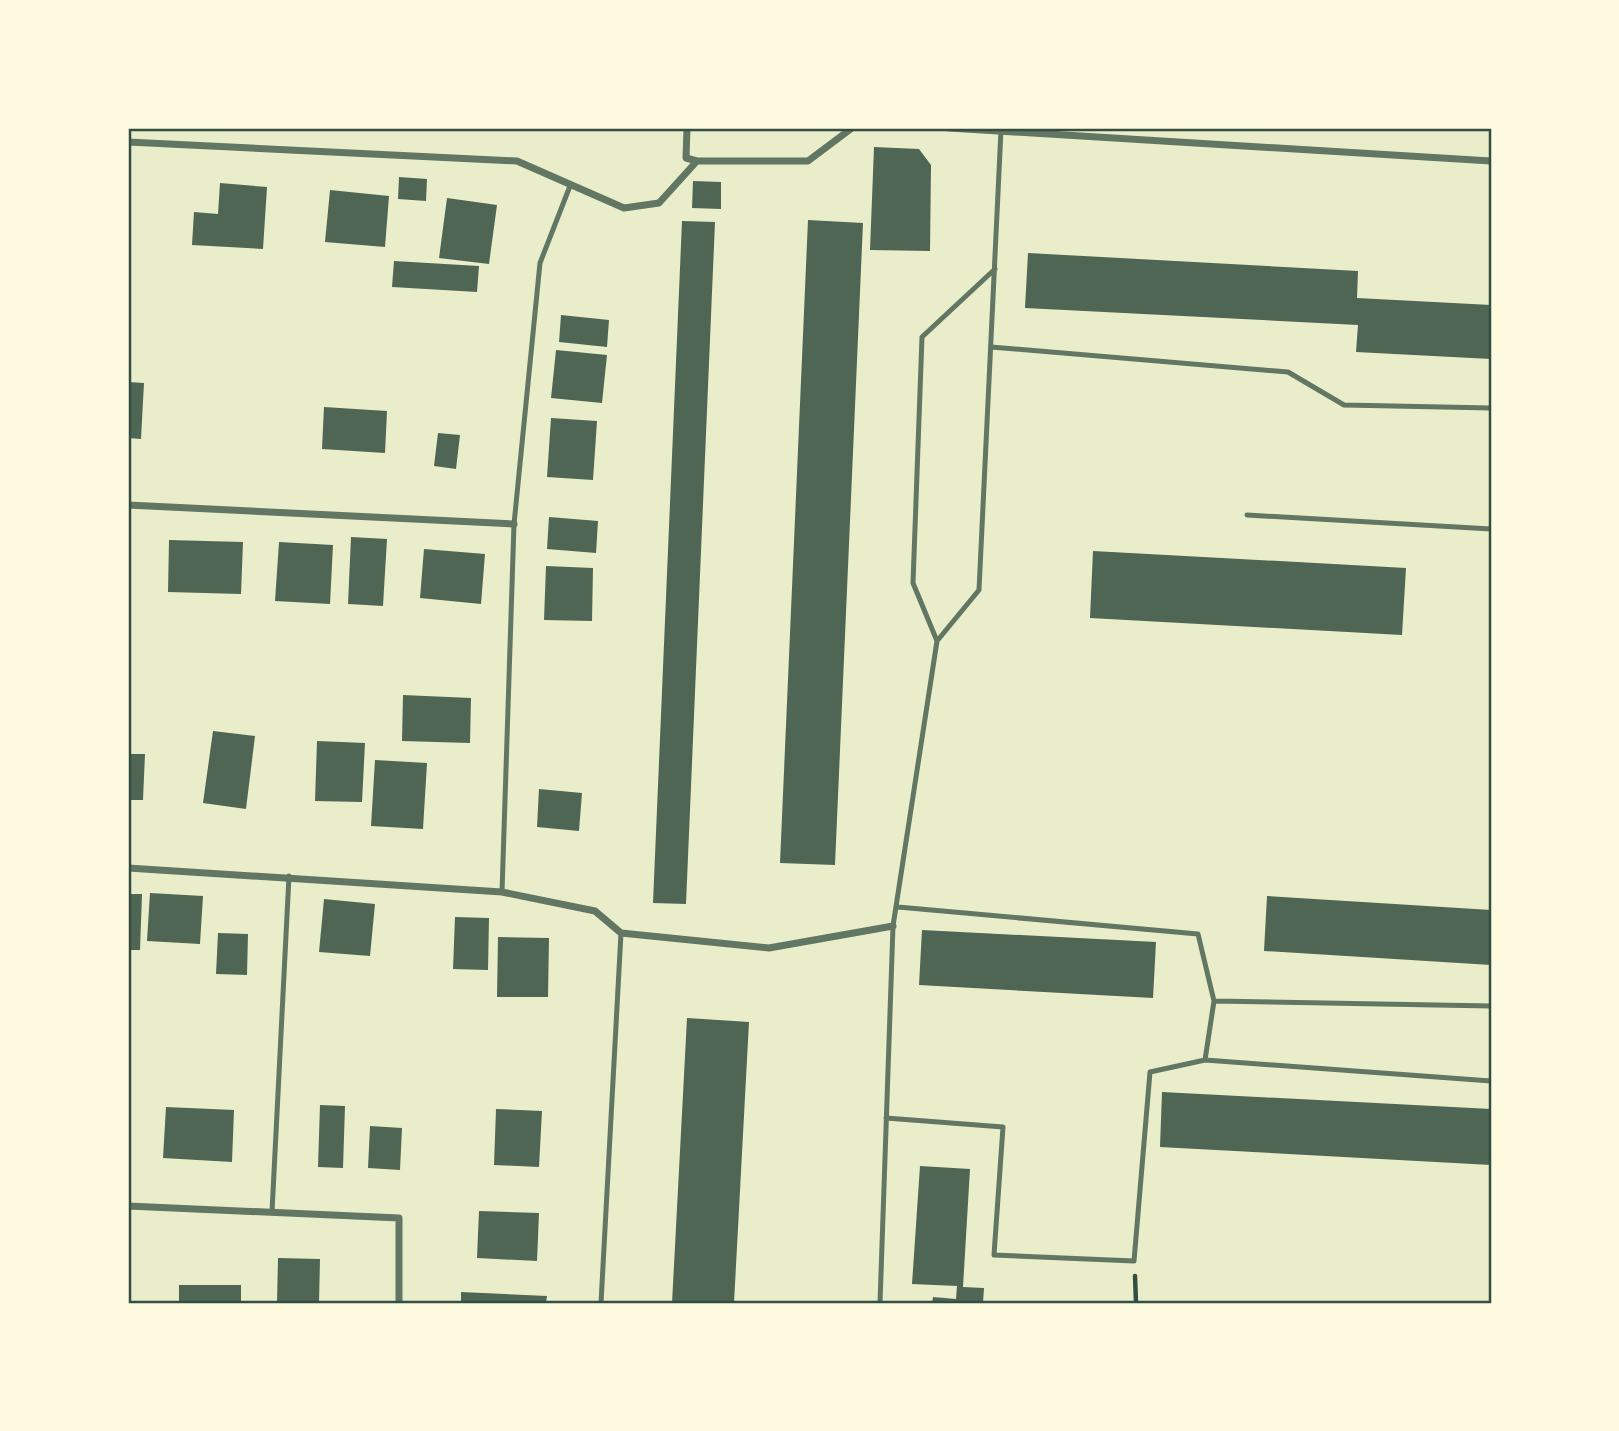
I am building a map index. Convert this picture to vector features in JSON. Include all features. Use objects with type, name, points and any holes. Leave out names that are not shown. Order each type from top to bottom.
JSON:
[{"type":"street","points":[[687,128],[686,158],[697,161],[808,160],[852,128]]},
{"type":"street","points":[[949,128],[1491,160]]},
{"type":"street","points":[[128,142],[517,161],[624,208],[659,202],[697,161]]},
{"type":"street","points":[[128,505],[514,524]]},
{"type":"street","points":[[128,868],[502,892],[595,911],[621,933],[769,948],[893,926]]},
{"type":"street","points":[[128,1206],[399,1218],[399,1303]]},
{"type":"lane","points":[[937,641],[979,590],[1001,130]]},
{"type":"lane","points":[[502,892],[514,524],[540,263],[570,186]]},
{"type":"lane","points":[[880,1303],[893,926],[898,908],[937,641],[914,583],[922,337],[995,269]]},
{"type":"lane","points":[[991,347],[1288,372],[1343,405],[1491,408]]},
{"type":"lane","points":[[1247,515],[1491,530]]},
{"type":"lane","points":[[272,1212],[289,877]]},
{"type":"lane","points":[[898,908],[1198,934],[1214,1001],[1206,1060]]},
{"type":"lane","points":[[601,1303],[621,933]]},
{"type":"lane","points":[[1214,1001],[1491,1006]]},
{"type":"lane","points":[[886,1118],[1003,1127],[994,1255],[1134,1261],[1150,1072],[1206,1060],[1491,1081]]},
{"type":"path","points":[[1134,1261],[1136,1303]]},
{"type":"building","points":[[874,147],[919,149],[931,165],[930,251],[870,250]]},
{"type":"building","points":[[399,177],[427,179],[426,201],[398,199]]},
{"type":"building","points":[[693,181],[721,182],[721,209],[692,208]]},
{"type":"building","points":[[220,183],[267,187],[263,249],[192,245],[194,212],[218,214]]},
{"type":"building","points":[[330,190],[389,196],[385,247],[325,242]]},
{"type":"building","points":[[447,198],[497,205],[489,264],[439,258]]},
{"type":"building","points":[[808,220],[863,223],[835,865],[780,863]]},
{"type":"building","points":[[682,221],[715,222],[686,904],[653,903]]},
{"type":"building","points":[[1028,253],[1358,271],[1357,298],[1491,305],[1491,359],[1356,352],[1358,325],[1025,308]]},
{"type":"building","points":[[394,261],[479,266],[477,292],[392,287]]},
{"type":"building","points":[[561,315],[609,320],[607,347],[559,342]]},
{"type":"building","points":[[556,350],[607,355],[602,403],[551,398]]},
{"type":"building","points":[[128,382],[144,383],[141,439],[128,438]]},
{"type":"building","points":[[324,407],[387,411],[385,453],[322,449]]},
{"type":"building","points":[[551,418],[597,421],[593,480],[547,477]]},
{"type":"building","points":[[438,433],[460,435],[456,469],[434,466]]},
{"type":"building","points":[[549,517],[598,521],[596,553],[547,549]]},
{"type":"building","points":[[351,537],[387,539],[383,606],[348,604]]},
{"type":"building","points":[[169,540],[243,542],[241,594],[168,592]]},
{"type":"building","points":[[279,542],[333,545],[330,604],[275,601]]},
{"type":"building","points":[[424,549],[485,554],[481,604],[420,598]]},
{"type":"building","points":[[1093,551],[1406,568],[1402,635],[1090,618]]},
{"type":"building","points":[[546,566],[593,568],[592,621],[544,620]]},
{"type":"building","points":[[403,695],[471,698],[470,743],[402,741]]},
{"type":"building","points":[[213,731],[255,736],[246,809],[203,803]]},
{"type":"building","points":[[317,741],[365,743],[362,802],[315,801]]},
{"type":"building","points":[[128,754],[145,754],[143,800],[128,800]]},
{"type":"building","points":[[375,760],[427,763],[423,829],[371,826]]},
{"type":"building","points":[[539,789],[582,793],[579,831],[537,827]]},
{"type":"building","points":[[150,893],[203,896],[200,944],[147,941]]},
{"type":"building","points":[[128,894],[142,894],[140,950],[128,950]]},
{"type":"building","points":[[1267,896],[1491,910],[1491,965],[1264,951]]},
{"type":"building","points":[[324,899],[375,904],[370,956],[319,952]]},
{"type":"building","points":[[455,917],[489,918],[488,970],[453,969]]},
{"type":"building","points":[[922,930],[1156,942],[1153,998],[919,985]]},
{"type":"building","points":[[218,933],[248,934],[247,975],[216,974]]},
{"type":"building","points":[[498,937],[549,938],[548,997],[497,997]]},
{"type":"building","points":[[687,1018],[749,1022],[734,1303],[672,1303]]},
{"type":"building","points":[[1162,1092],[1491,1109],[1491,1165],[1160,1147]]},
{"type":"building","points":[[320,1105],[345,1106],[343,1168],[318,1167]]},
{"type":"building","points":[[166,1107],[234,1110],[232,1162],[163,1158]]},
{"type":"building","points":[[496,1109],[542,1111],[539,1167],[494,1165]]},
{"type":"building","points":[[370,1126],[402,1128],[400,1170],[368,1168]]},
{"type":"building","points":[[920,1166],[970,1169],[963,1287],[984,1288],[983,1303],[932,1303],[933,1297],[956,1299],[957,1286],[912,1284]]},
{"type":"building","points":[[479,1211],[539,1213],[537,1261],[477,1258]]},
{"type":"building","points":[[278,1258],[320,1259],[319,1303],[277,1303]]},
{"type":"building","points":[[179,1285],[241,1285],[241,1303],[179,1303]]},
{"type":"building","points":[[461,1292],[547,1296],[546,1303],[461,1303]]}]
